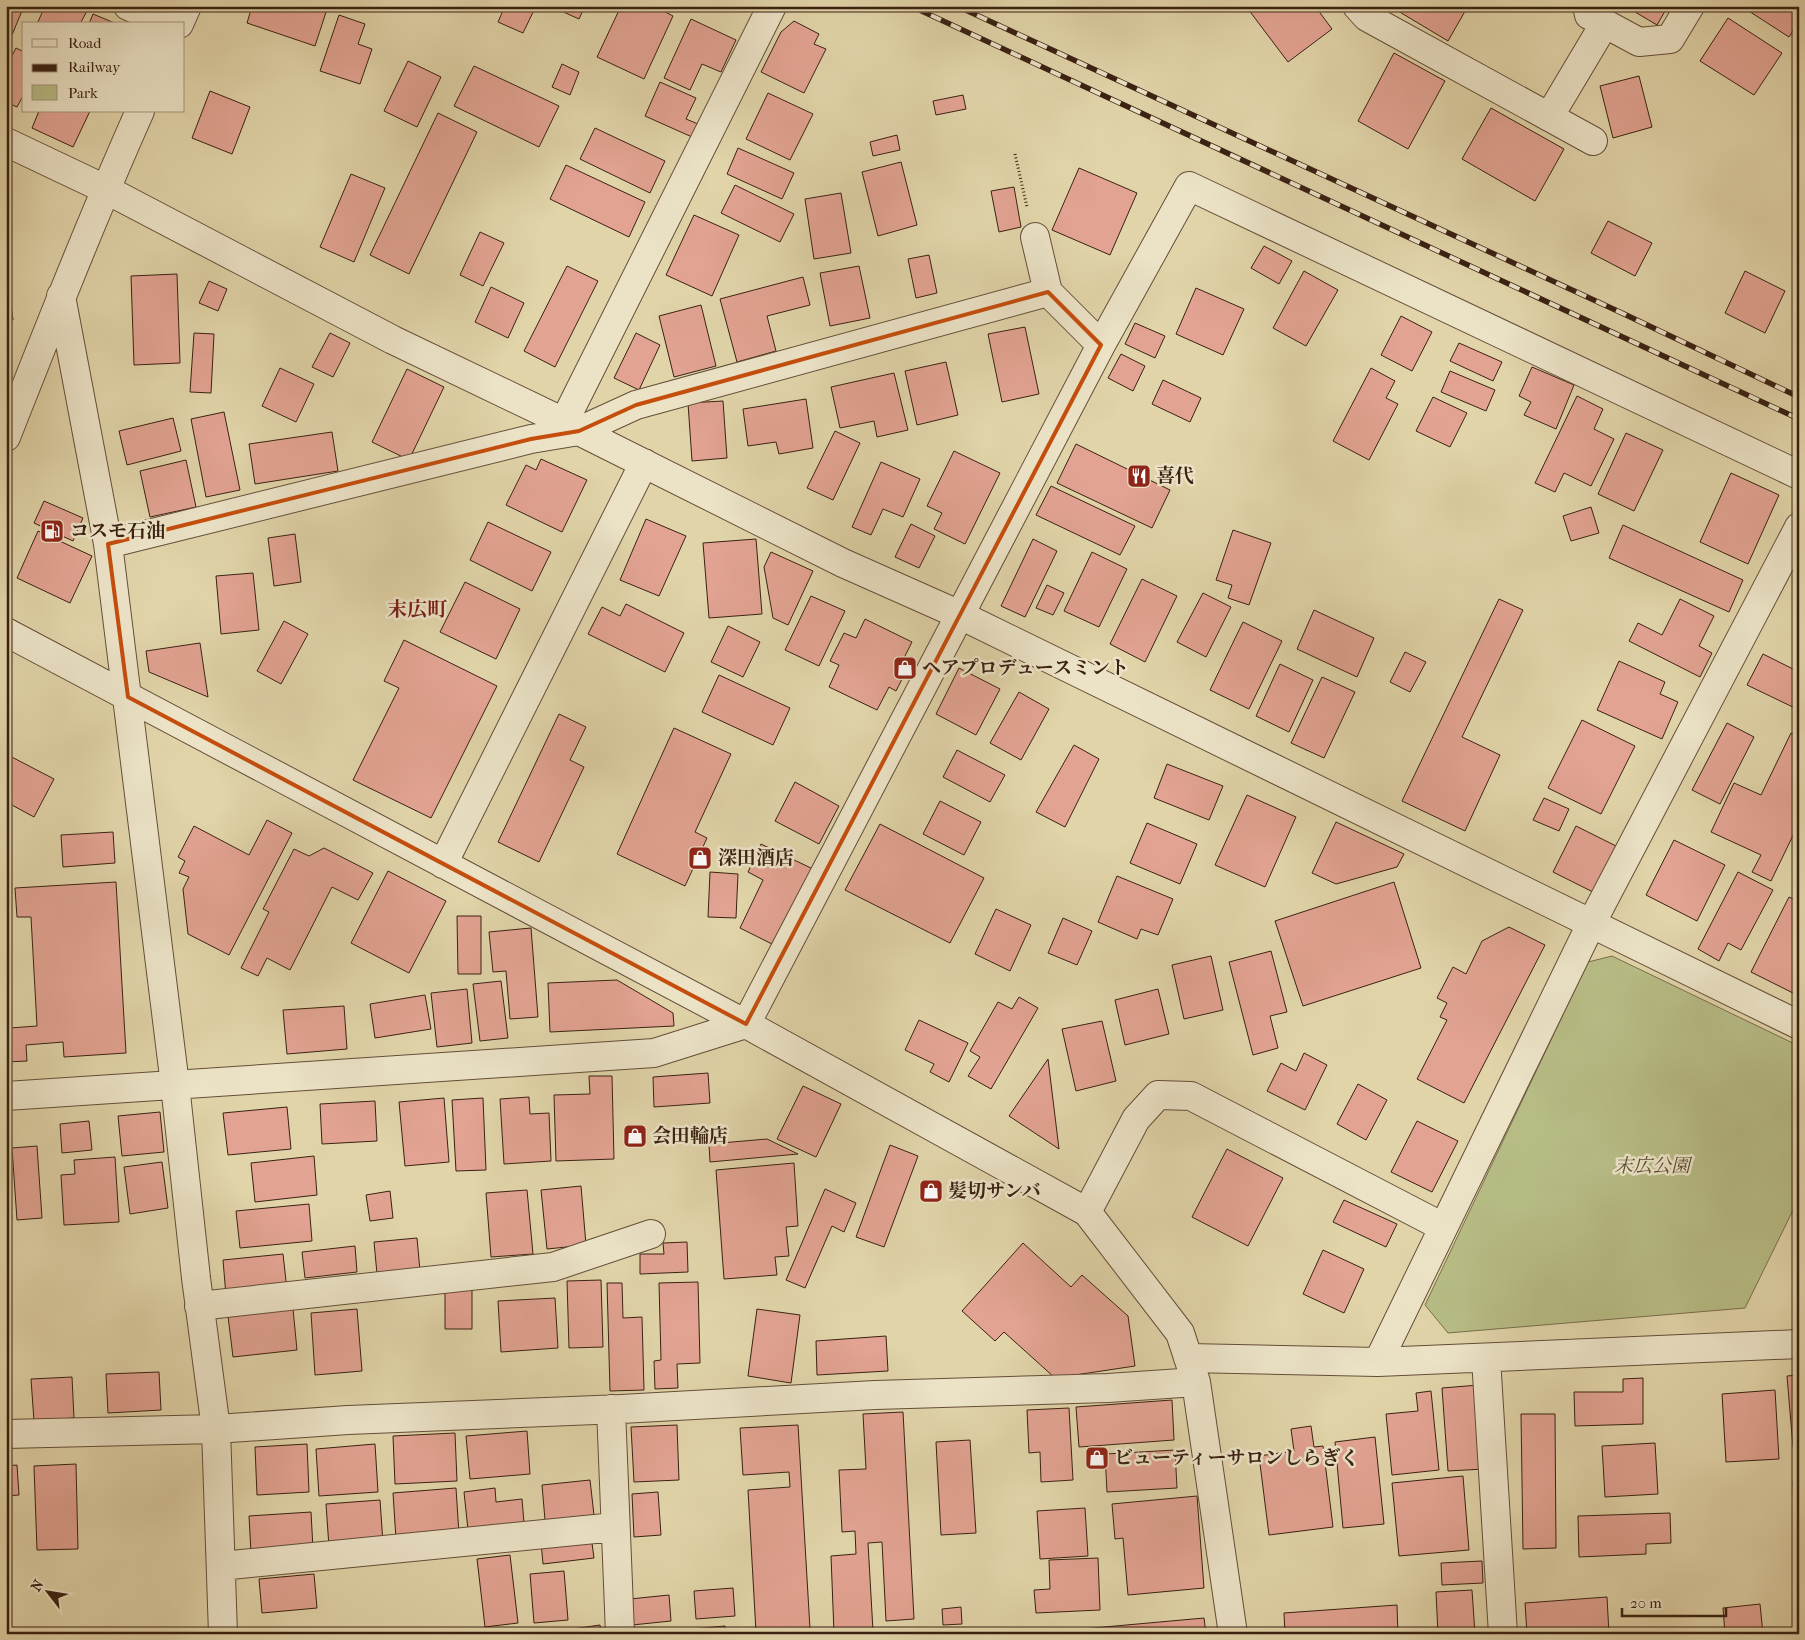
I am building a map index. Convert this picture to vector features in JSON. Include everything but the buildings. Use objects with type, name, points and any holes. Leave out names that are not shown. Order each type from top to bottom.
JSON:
[{"type":"street","points":[[128,6],[165,22]]},
{"type":"street","points":[[181,22],[187,6]]},
{"type":"street","points":[[572,426],[772,6]]},
{"type":"street","points":[[1357,6],[1367,17],[1593,141]]},
{"type":"street","points":[[1548,117],[1596,15],[1639,42],[1670,39],[1690,6]]},
{"type":"street","points":[[6,437],[61,296],[105,189],[140,112]]},
{"type":"street","points":[[6,142],[105,189],[392,340],[572,426],[843,563],[960,615],[1799,1025]]},
{"type":"street","points":[[6,1096],[654,1053],[746,1024],[1101,345],[1189,186],[1799,475]]},
{"type":"street","points":[[1034,237],[1048,292],[1101,345]]},
{"type":"street","points":[[108,544],[531,439],[636,405],[1048,292]]},
{"type":"street","points":[[61,296],[108,544],[175,1085],[199,1306],[216,1430],[223,1634]]},
{"type":"street","points":[[443,864],[644,463]]},
{"type":"street","points":[[1378,1362],[1591,924],[1799,527]]},
{"type":"street","points":[[6,632],[746,1024],[1086,1212],[1180,1333],[1192,1370],[1233,1634]]},
{"type":"street","points":[[1086,1212],[1136,1119],[1158,1096],[1191,1096],[1443,1227]]},
{"type":"street","points":[[199,1306],[553,1267],[651,1234]]},
{"type":"street","points":[[6,1434],[216,1430],[348,1420],[874,1395],[1108,1388],[1192,1370],[1799,1344]]},
{"type":"street","points":[[1486,1358],[1503,1634]]},
{"type":"street","points":[[610,1409],[620,1634]]},
{"type":"street","points":[[221,1566],[616,1527]]},
{"type":"path","points":[[1015,154],[1034,237]]},
{"type":"highlighted area","points":[[1048,292],[1101,345],[746,1024],[128,697],[108,544],[531,439],[579,431],[636,405]]},
{"type":"green space","name":"末広公園","points":[[1612,956],[1799,1046],[1799,1198],[1745,1308],[1448,1333],[1425,1305],[1588,962]]},
{"type":"railway","points":[[911,6],[1799,419]]},
{"type":"railway","points":[[957,6],[1624,314],[1799,397]]},
{"type":"place","name":"喜代","points":[[1139,476]]},
{"type":"place","name":"コスモ石油","points":[[52,531]]},
{"type":"place","name":"ヘアプロデュースミント","points":[[905,668]]},
{"type":"place","name":"深田酒店","points":[[700,858]]},
{"type":"place","name":"会田輪店","points":[[635,1136]]},
{"type":"place","name":"髪切サンバ","points":[[931,1191]]},
{"type":"place","name":"ビューティーサロンしらぎく","points":[[1097,1458]]},
{"type":"district","name":"末広町","points":[[417,609]]}]
